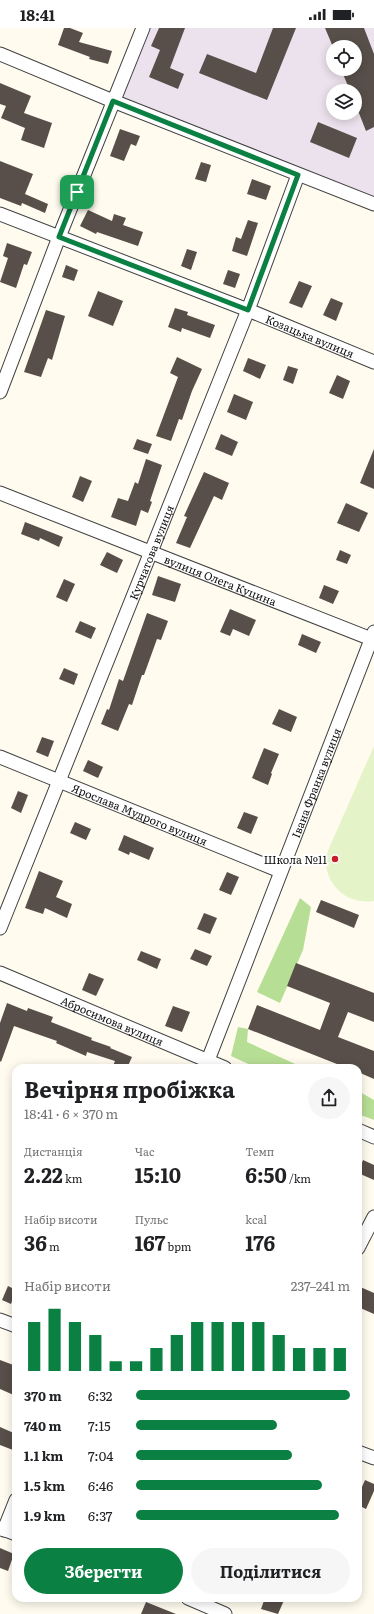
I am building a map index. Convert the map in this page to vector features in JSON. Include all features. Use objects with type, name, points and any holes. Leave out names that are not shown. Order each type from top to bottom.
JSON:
[{"type":"street","points":[[0,392],[59,237],[143,28]]},
{"type":"street","points":[[0,54],[113,101],[374,204]]},
{"type":"street","name":"Курчатова вулиця","points":[[0,928],[248,310],[298,175]]},
{"type":"street","name":"Козацька вулиця","points":[[0,214],[248,310],[374,362]]},
{"type":"street","name":"вулиця Олега Куцина","points":[[0,493],[151,553],[373,637]]},
{"type":"street","name":"Івана Франка вулиця","points":[[206,1064],[280,871],[373,637]]},
{"type":"street","name":"Ярослава Мудрого вулиця","points":[[0,757],[280,871]]},
{"type":"street","name":"Абросимова вулиця","points":[[0,973],[206,1064]]},
{"type":"street","points":[[362,1132],[374,1137]]},
{"type":"street","points":[[362,1240],[374,1217]]},
{"type":"street","points":[[0,1320],[12,1324]]},
{"type":"street","points":[[362,1454],[374,1458]]},
{"type":"street","points":[[7,1531],[12,1514]]},
{"type":"street","points":[[199,1602],[225,1614]]},
{"type":"shaded area","points":[[143,28],[374,28],[374,204],[113,101]]},
{"type":"green space","points":[[374,746],[374,901],[365,901],[348,897],[335,886],[330,879],[327,870],[326,859],[329,848]]},
{"type":"green space","points":[[300,898],[311,907],[303,950],[280,1003],[257,992]]},
{"type":"green space","points":[[238,1027],[248,1029],[247,1042],[295,1064],[248,1064],[231,1056]]},
{"type":"green space","points":[[362,1093],[374,1100],[374,1120],[362,1116]]},
{"type":"building","points":[[64,28],[70,28],[83,33],[79,42],[112,51],[108,64],[89,59],[90,57],[58,45]]},
{"type":"building","points":[[159,28],[185,28],[170,68],[184,74],[178,89],[149,77],[160,50],[151,46]]},
{"type":"building","points":[[273,28],[296,28],[267,100],[199,73],[207,54],[256,73]]},
{"type":"building","points":[[325,28],[364,28],[374,54],[374,127],[366,131],[362,120],[362,84],[347,84],[344,76],[362,76],[362,40],[330,40]]},
{"type":"building","points":[[0,83],[31,96],[24,113],[52,123],[44,148],[21,140],[25,128],[1,118],[6,106],[0,104]]},
{"type":"building","points":[[318,122],[357,138],[349,158],[310,142]]},
{"type":"building","points":[[120,129],[140,136],[136,146],[131,144],[124,161],[110,156]]},
{"type":"building","points":[[0,161],[33,174],[25,194],[48,204],[45,213],[22,203],[21,206],[0,198]]},
{"type":"building","points":[[201,162],[211,165],[206,182],[195,179]]},
{"type":"building","points":[[252,179],[271,186],[266,200],[247,194]]},
{"type":"building","points":[[88,210],[112,221],[114,214],[126,218],[123,225],[143,232],[138,246],[97,232],[96,234],[80,226]]},
{"type":"building","points":[[248,220],[258,223],[247,256],[232,251],[236,237],[241,239]]},
{"type":"building","points":[[7,243],[32,252],[27,265],[24,264],[16,288],[0,282],[8,258],[3,256]]},
{"type":"building","points":[[187,249],[197,252],[191,270],[181,266]]},
{"type":"building","points":[[66,265],[78,270],[74,281],[62,277]]},
{"type":"building","points":[[228,270],[240,274],[235,288],[223,284]]},
{"type":"building","points":[[299,281],[312,286],[302,308],[289,303]]},
{"type":"building","points":[[98,291],[123,301],[113,326],[88,316]]},
{"type":"building","points":[[331,298],[343,303],[336,321],[323,315]]},
{"type":"building","points":[[175,308],[188,312],[187,315],[215,325],[210,338],[182,328],[181,332],[168,327]]},
{"type":"building","points":[[46,310],[65,316],[52,360],[48,358],[41,377],[24,372]]},
{"type":"building","points":[[177,357],[202,369],[192,391],[182,420],[179,419],[171,441],[156,436],[178,377],[170,373]]},
{"type":"building","points":[[248,358],[266,365],[260,379],[243,371]]},
{"type":"building","points":[[288,366],[298,369],[293,384],[283,380]]},
{"type":"building","points":[[337,375],[350,381],[343,399],[329,393]]},
{"type":"building","points":[[234,394],[253,402],[246,420],[227,412]]},
{"type":"building","points":[[221,434],[238,442],[232,456],[215,449]]},
{"type":"building","points":[[137,439],[152,444],[148,454],[133,449]]},
{"type":"building","points":[[374,449],[374,489],[360,483]]},
{"type":"building","points":[[146,459],[162,465],[150,501],[152,502],[148,513],[141,510],[136,526],[111,517],[118,498],[128,501],[135,482],[138,484]]},
{"type":"building","points":[[204,472],[229,483],[222,500],[214,496],[190,548],[176,543],[187,517],[184,516]]},
{"type":"building","points":[[80,476],[92,481],[83,502],[72,497]]},
{"type":"building","points":[[346,503],[368,513],[359,532],[337,523]]},
{"type":"building","points":[[25,522],[63,537],[59,547],[40,538],[39,541],[21,534]]},
{"type":"building","points":[[340,550],[351,555],[347,564],[336,560]]},
{"type":"building","points":[[107,552],[123,560],[117,573],[100,565]]},
{"type":"building","points":[[158,576],[181,584],[175,602],[152,595]]},
{"type":"building","points":[[64,579],[75,584],[67,602],[56,597]]},
{"type":"building","points":[[324,585],[339,591],[333,604],[319,598]]},
{"type":"building","points":[[230,609],[256,620],[249,636],[233,629],[230,636],[220,632]]},
{"type":"building","points":[[147,613],[168,621],[161,640],[157,639],[144,675],[142,675],[132,705],[129,704],[118,731],[101,724],[107,709],[109,710],[119,679],[123,681]]},
{"type":"building","points":[[80,621],[96,628],[91,639],[75,632]]},
{"type":"building","points":[[302,634],[321,642],[316,653],[298,645]]},
{"type":"building","points":[[64,668],[78,674],[74,685],[59,679]]},
{"type":"building","points":[[279,709],[297,717],[291,732],[272,724]]},
{"type":"building","points":[[42,737],[54,741],[48,757],[36,752]]},
{"type":"building","points":[[264,748],[279,754],[268,785],[252,778]]},
{"type":"building","points":[[88,760],[103,767],[98,778],[83,771]]},
{"type":"building","points":[[18,791],[28,795],[21,813],[11,808]]},
{"type":"building","points":[[244,812],[258,817],[251,834],[237,828]]},
{"type":"building","points":[[75,822],[91,829],[86,840],[70,833]]},
{"type":"building","points":[[124,835],[154,848],[149,860],[130,852],[129,855],[118,850]]},
{"type":"building","points":[[39,871],[63,881],[56,897],[72,904],[67,918],[45,908],[43,914],[25,908]]},
{"type":"building","points":[[227,872],[239,877],[231,895],[219,890]]},
{"type":"building","points":[[321,900],[359,915],[354,928],[316,912]]},
{"type":"building","points":[[204,913],[217,918],[210,934],[197,929]]},
{"type":"building","points":[[195,949],[212,956],[207,966],[190,959]]},
{"type":"building","points":[[141,951],[161,959],[157,969],[137,960]]},
{"type":"building","points":[[296,963],[374,993],[374,1022],[348,1012],[338,1037],[374,1051],[374,1079],[362,1074],[362,1064],[337,1064],[248,1029],[257,1005],[320,1030],[330,1003],[287,986]]},
{"type":"building","points":[[89,973],[104,979],[96,996],[82,990]]},
{"type":"building","points":[[7,1003],[27,1011],[28,1008],[53,1017],[51,1022],[92,1038],[91,1040],[132,1057],[129,1064],[114,1064],[115,1061],[87,1052],[86,1056],[56,1043],[57,1041],[14,1026],[1,1062],[0,1023]]},
{"type":"building","points":[[173,1006],[190,1012],[182,1032],[165,1026]]},
{"type":"building","points":[[363,1160],[374,1165],[374,1180],[362,1175]]},
{"type":"building","points":[[8,1286],[12,1288],[11,1304],[2,1300]]},
{"type":"building","points":[[362,1288],[374,1293],[374,1314],[362,1309]]},
{"type":"building","points":[[0,1360],[12,1364],[12,1394],[0,1389]]},
{"type":"building","points":[[0,1427],[12,1432],[12,1450],[0,1445]]},
{"type":"building","points":[[365,1480],[374,1484],[374,1491],[366,1509],[362,1507],[362,1487]]},
{"type":"building","points":[[0,1548],[12,1553],[12,1560],[8,1571],[0,1568]]},
{"type":"building","points":[[146,1602],[176,1614],[141,1614]]},
{"type":"building","points":[[264,1602],[283,1602],[278,1614],[261,1609]]},
{"type":"place","name":"Школа №11","points":[[335,859]]},
{"type":"route","points":[[113,101],[298,175],[248,310],[59,237],[77,192],[113,101]]}]
